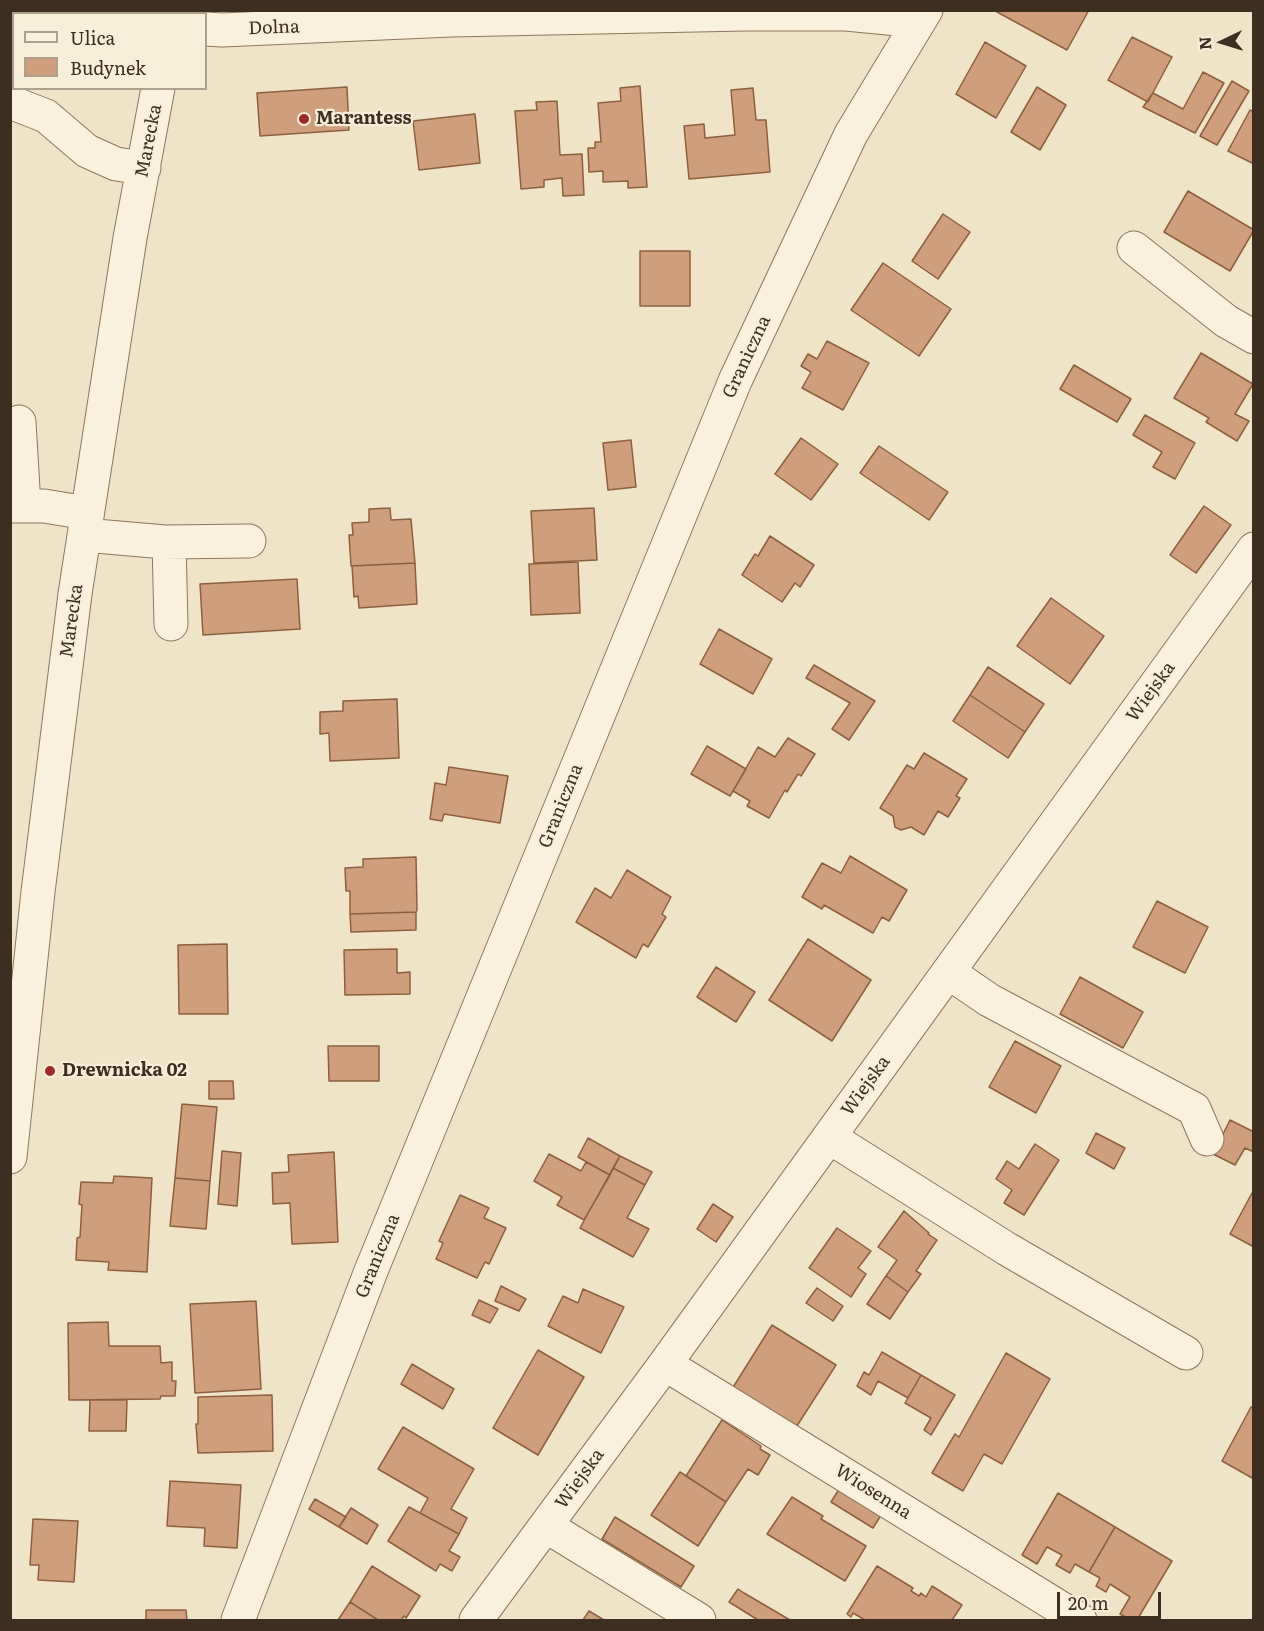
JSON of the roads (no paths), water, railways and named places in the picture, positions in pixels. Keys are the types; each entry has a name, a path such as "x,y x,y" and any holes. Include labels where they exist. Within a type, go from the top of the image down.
{"street":[{"name":"Dolna","path":"207,29 451,20 746,14 923,16"},
{"name":"Graniczna","path":"238,1620 371,1271 735,381 852,134 923,16"},
{"name":"Marecka","path":"10,1157 38,892 86,524 130,238 158,90"},
{"path":"10,102 45,116 87,151 116,164 144,168"},
{"path":"1134,248 1226,321 1254,337"},
{"path":"19,422 17,506 44,506 86,524 169,543 249,541"},
{"path":"169,543 171,624"},
{"name":"Wiejska","path":"476,1620 665,1364 1254,549"},
{"path":"948,972 988,1000 1194,1109 1207,1139"},
{"path":"829,1137 1007,1249 1186,1353"},
{"name":"Wiosenna","path":"665,1364 1080,1620"},
{"path":"546,1526 699,1620"}],"place":[{"name":"Marantess","path":"304,119"},
{"name":"Drewnicka 02","path":"50,1071"}]}
